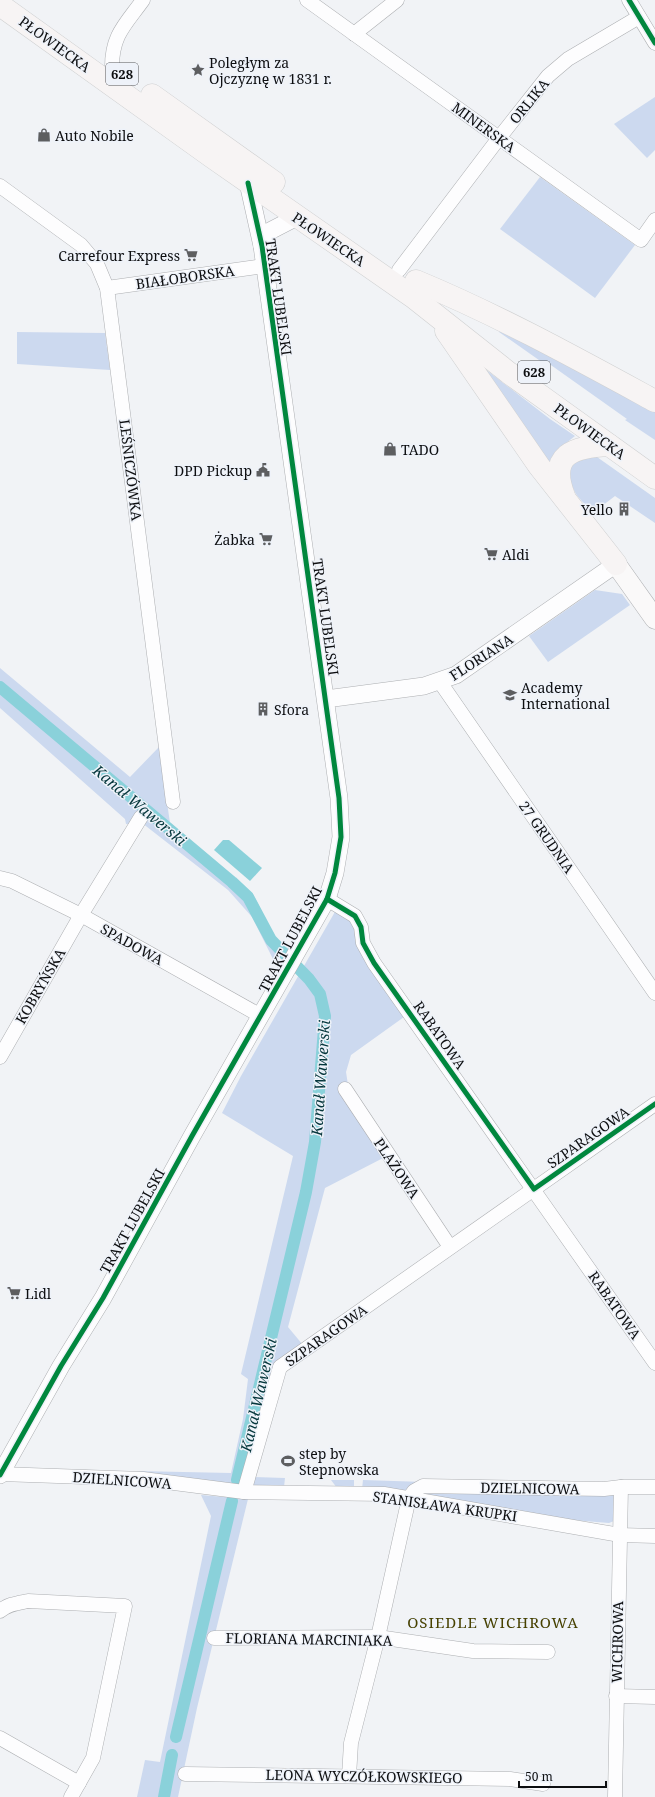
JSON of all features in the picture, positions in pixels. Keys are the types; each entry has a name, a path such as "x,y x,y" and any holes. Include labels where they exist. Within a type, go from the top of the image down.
{"main road":[{"name":"PŁOWIECKA","path":"19,0 408,275 552,387 655,459"},
{"name":"PŁOWIECKA","path":"0,5 248,183 436,314 509,373 655,478"},
{"path":"408,275 462,300 577,358 655,400"},
{"path":"436,314 454,344 518,437 616,564 655,619"},
{"path":"566,501 562,490 559,473 563,459 568,454 583,447 609,445"}],"street":[{"path":"112,67 112,54 116,37 143,0"},
{"name":"MINERSKA","path":"307,0 641,240 655,220"},
{"path":"354,34 397,0"},
{"path":"629,0 655,43"},
{"name":"ORLIKA","path":"408,275 499,138 548,76 568,59 639,17"},
{"name":"TRAKT LUBELSKI","path":"0,1474 61,1366 103,1298 192,1136 292,962 327,899 336,873 340,837 339,798 262,246 248,183"},
{"name":"LEŚNICZÓWKA","path":"0,186 81,245 96,264 107,288 173,802"},
{"name":"TRAKT LUBELSKI","path":"262,246 268,232 297,217"},
{"name":"BIAŁOBORSKA","path":"107,288 264,266"},
{"name":"FLORIANA","path":"326,700 424,686 440,682 456,675 616,564"},
{"name":"27 GRUDNIA","path":"440,682 655,993"},
{"path":"81,915 141,817"},
{"name":"SPADOWA","path":"0,878 12,881 81,915 261,1016"},
{"name":"RABATOWA","path":"327,899 354,916 361,927 363,943 374,963 655,1363"},
{"name":"KOBRYŃSKA","path":"0,1058 81,915"},
{"name":"PLAŻOWA","path":"345,1089 450,1247"},
{"name":"SZPARAGOWA","path":"244,1492 280,1367 655,1104"},
{"name":"DZIELNICOWA","path":"0,1474 143,1479 244,1492"},
{"name":"DZIELNICOWA","path":"409,1498 414,1491 423,1486 604,1489 621,1487 655,1487"},
{"name":"WICHROWA","path":"615,1797 621,1487"},
{"name":"STANISŁAWA KRUPKI","path":"244,1492 384,1494 620,1535 655,1536"},
{"path":"349,1776 351,1743 378,1637 409,1498"},
{"path":"0,1611 15,1603 28,1602 125,1606 93,1758 71,1797"},
{"name":"FLORIANA MARCINIAKA","path":"214,1638 378,1637 474,1651 548,1652"},
{"path":"616,1696 655,1697"},
{"path":"0,1738 79,1783"},
{"name":"LEONA WYCZÓŁKOWSKIEGO","path":"185,1774 510,1779 543,1784"}],"shaded area":[{"path":"655,97 655,150 647,158 614,124"},
{"path":"540,177 635,245 595,298 500,229"},
{"path":"500,331 655,409 655,440 625,420 627,419 548,363 546,365 499,332"},
{"path":"17,332 105,333 110,370 17,364"},
{"path":"480,365 550,419 575,436 556,451 548,467"},
{"path":"589,456 597,457 655,498 655,523 615,496 594,512 583,502 572,487 568,473 576,462"},
{"path":"595,590 622,594 630,605 548,662 529,636"},
{"path":"0,668 130,777 159,747 170,823 253,894 280,948 274,961 252,917 228,890 142,823 126,824 125,819 0,708"},
{"path":"336,910 350,918 360,944 404,1017 351,1055 346,1072 348,1085 385,1157 325,1188 288,1327 303,1345 285,1357 244,1478 238,1485 136,1471 231,1473 243,1419 248,1379 241,1374 293,1156 222,1113 241,1076"},
{"path":"252,1477 285,1478 284,1487 255,1487 252,1482"},
{"path":"331,1480 354,1480 354,1489 337,1488"},
{"path":"363,1480 425,1482 405,1492 362,1489"},
{"path":"423,1492 559,1492 613,1495 616,1497 614,1521 609,1523 572,1520 422,1495"},
{"path":"201,1495 248,1499 197,1708 178,1797 137,1797 145,1760 160,1762 211,1516"}],"water":[{"path":"223,840 229,840 262,868 250,881 214,850"}],"waterway":[{"name":"Kanał Wawerski","path":"0,687 248,897 271,940 309,979 320,994 325,1016 315,1142 306,1192 237,1480"},
{"name":"Kanał Wawerski","path":"176,1737 232,1501"},
{"name":"Kanał Wawerski","path":"164,1797 172,1755"}],"cycle path":[{"path":"629,0 655,43"},
{"path":"0,1475 61,1366 103,1298 192,1136 327,899 335,873 341,837 339,798 262,246 248,183"},
{"path":"327,899 355,916 361,927 363,943 374,963 534,1189 655,1104"}],"place":[{"name":"Poległym za Ojczyznę w 1831 r.","path":"198,70"},
{"name":"Auto Nobile","path":"44,135"},
{"name":"Carrefour Express","path":"191,255"},
{"name":"TADO","path":"390,449"},
{"name":"DPD Pickup","path":"263,470"},
{"name":"Yello","path":"624,509"},
{"name":"Żabka","path":"266,539"},
{"name":"Aldi","path":"491,554"},
{"name":"Academy International","path":"510,695"},
{"name":"Sfora","path":"263,709"},
{"name":"Lidl","path":"14,1293"},
{"name":"step by Stepnowska","path":"288,1461"}],"district":[{"name":"OSIEDLE WICHROWA","path":"493,1622"}]}
